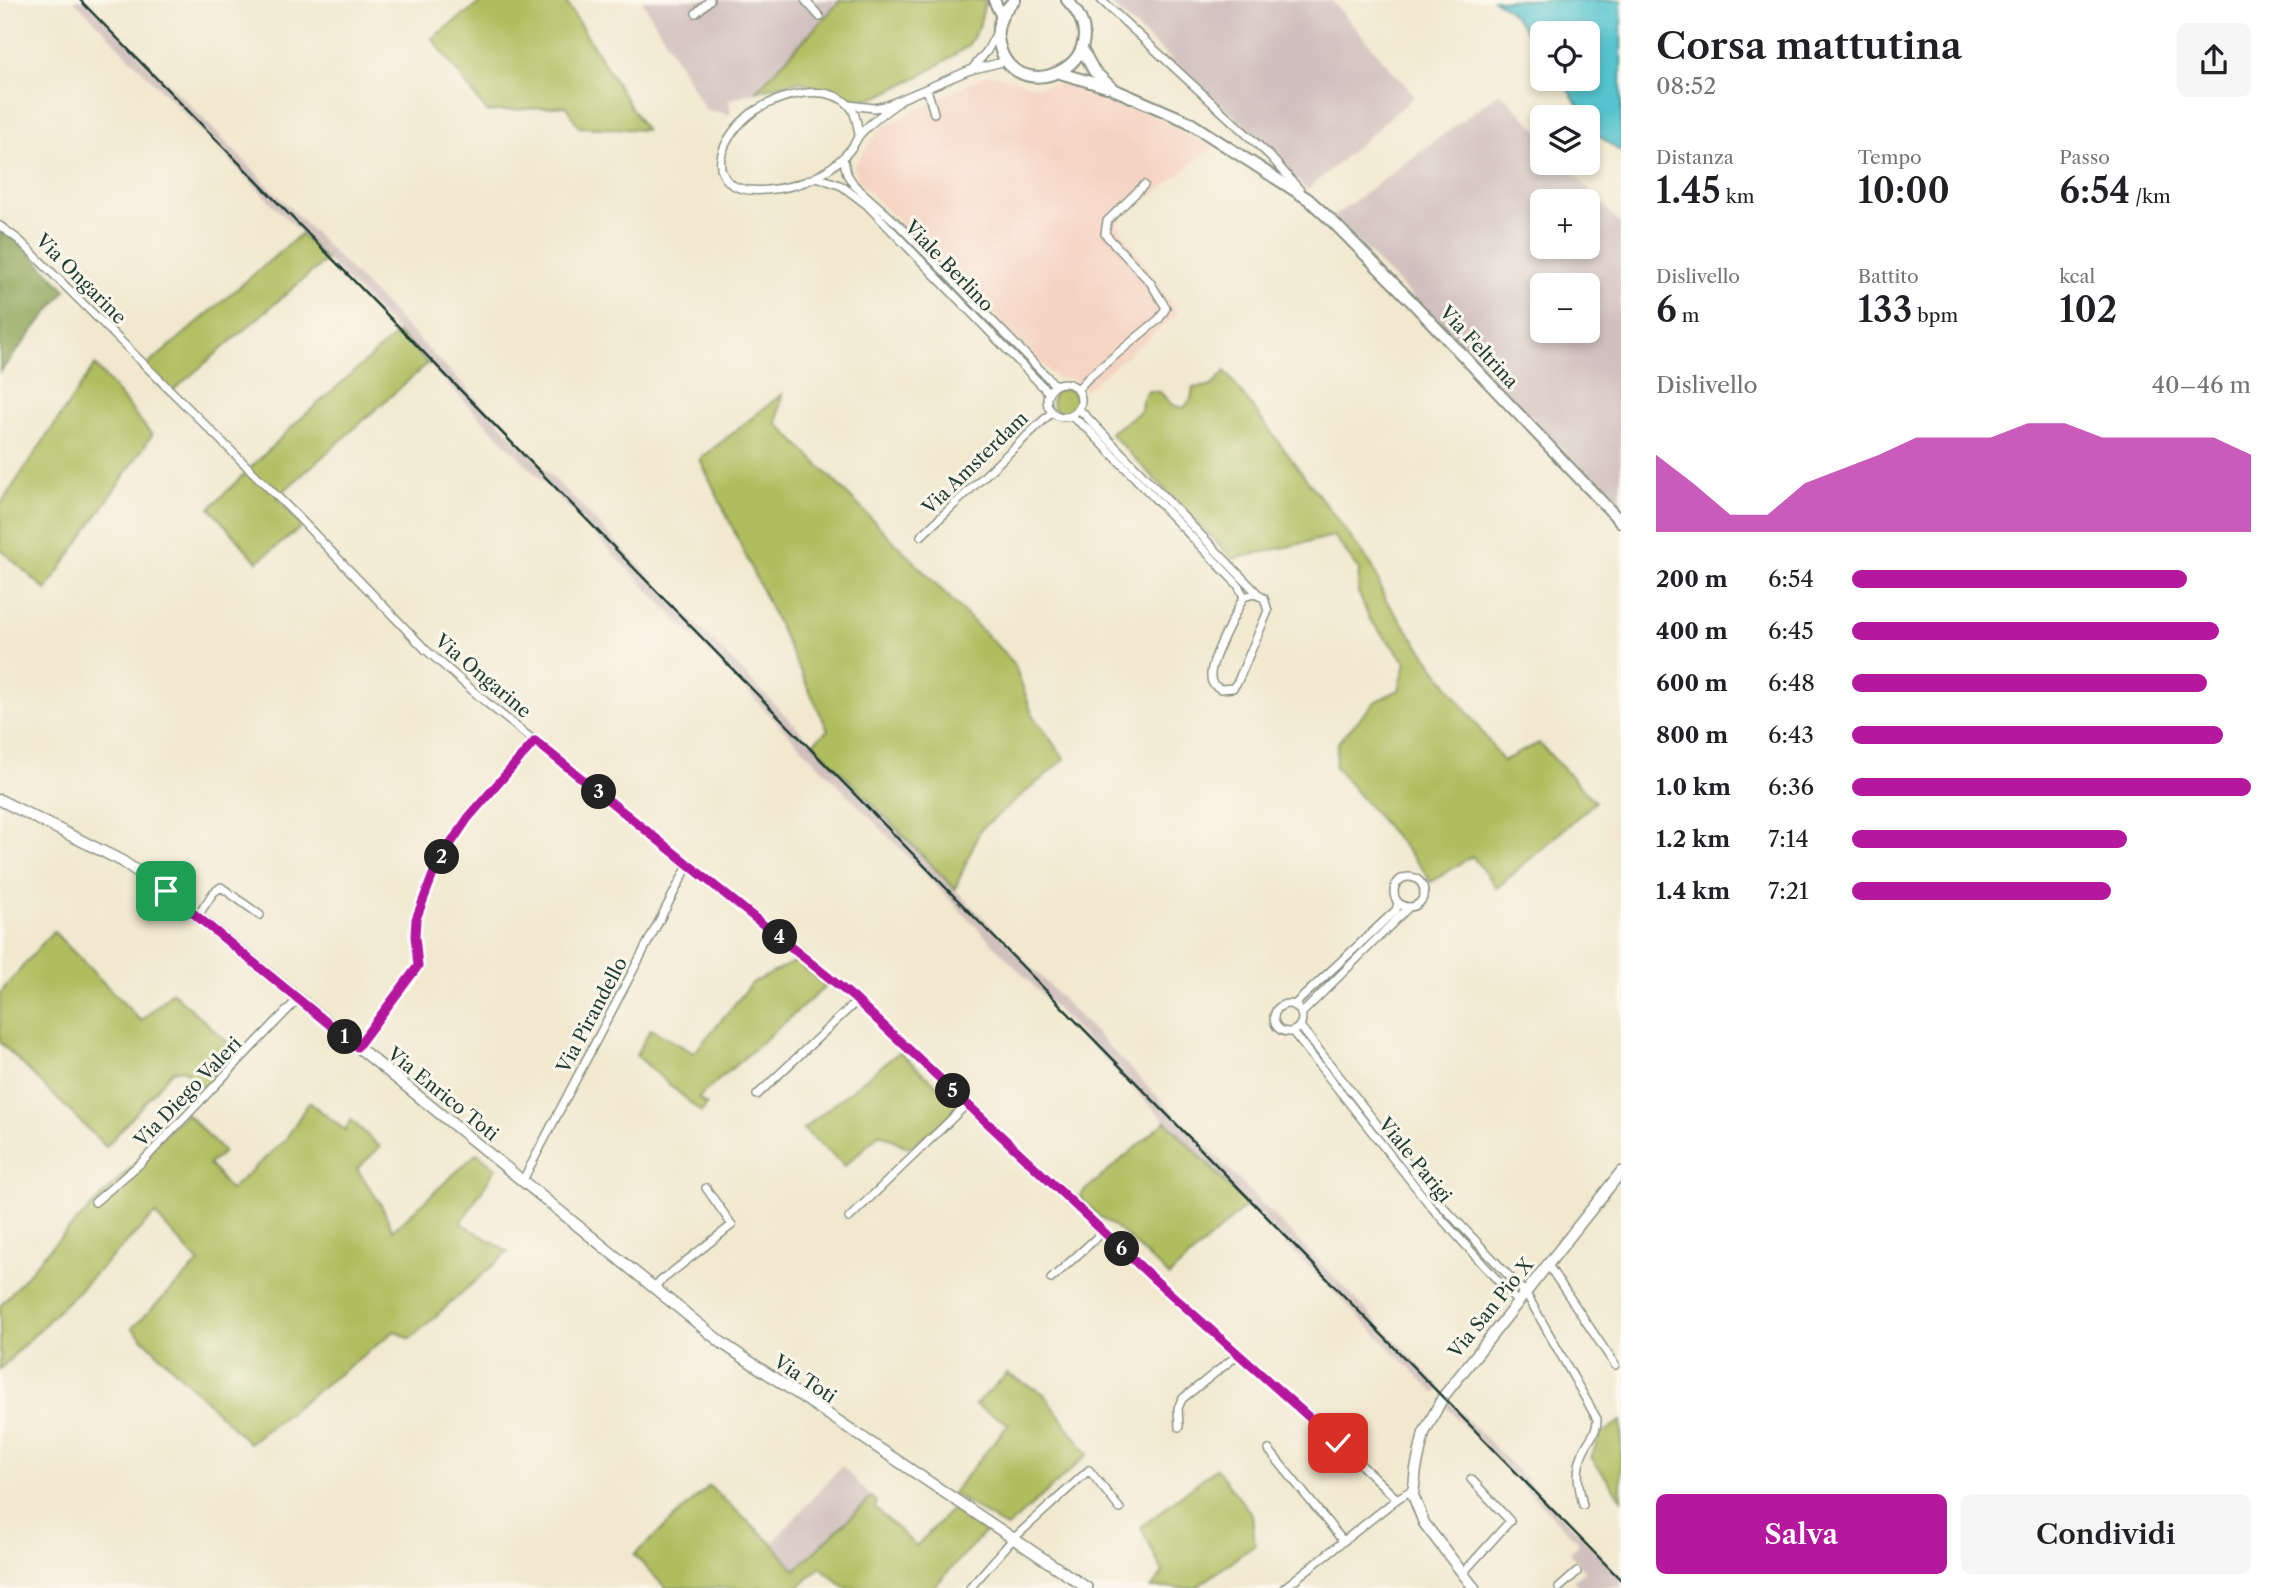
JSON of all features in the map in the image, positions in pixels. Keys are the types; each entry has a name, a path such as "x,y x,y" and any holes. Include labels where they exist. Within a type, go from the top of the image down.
{"main road":[{"path":"994,0 1002,15"},
{"path":"1007,61 999,48 997,33 1002,15 1015,0"},
{"name":"Via Feltrina","path":"1068,0 1077,10 1082,22 1082,49 1094,71 1113,89"},
{"path":"1060,73 1069,67 1082,49"},
{"name":"Via Feltrina","path":"1007,61 1018,71 1031,76 1046,77 1060,73 1113,89 1187,121 1308,200 1411,301 1621,522"},
{"name":"Via Enrico Toti","path":"0,800 122,862 166,891 521,1180"},
{"name":"Via San Pio X","path":"1414,1484 1424,1433 1436,1406 1621,1172"},
{"name":"Via Toti","path":"521,1180 745,1359 1087,1588"},
{"path":"1414,1484 1415,1504 1424,1523 1475,1588"}],"street":[{"path":"696,13 710,0"},
{"path":"805,0 820,17"},
{"name":"Via Feltrina","path":"1101,0 1264,151 1308,200"},
{"path":"970,70 987,51 997,33"},
{"path":"899,102 859,134 843,157 817,177 785,188 766,190 742,188 729,183 723,172 725,144 735,128 751,113 769,103 788,96 815,93 835,96 849,105 874,108 899,102 970,70 1007,61"},
{"path":"927,89 934,113"},
{"path":"849,105 859,134"},
{"name":"Viale Berlino","path":"843,157 854,185 900,226 1055,385"},
{"name":"Viale Berlino","path":"817,177 842,186 867,205 1048,392"},
{"path":"1078,390 1088,378 1163,315 1166,308 1150,282 1105,234 1107,221 1144,185"},
{"name":"Via Ongarine","path":"0,226 19,240 282,500 426,650 487,703 857,1001 1397,1499"},
{"path":"1069,383 1078,390 1081,399 1079,409 1071,416 1061,417 1052,412 1047,403 1048,392 1055,385 1069,383"},
{"path":"1079,409 1260,596 1267,604 1266,617 1238,681 1233,688 1221,690 1212,684 1210,679 1212,666 1244,597 1254,594 1260,596"},
{"name":"Via Amsterdam","path":"921,536 1052,412"},
{"path":"1071,416 1088,429 1238,585 1244,597"},
{"path":"357,1047 418,966 416,919 437,864 468,818 535,741"},
{"name":"Via Pirandello","path":"521,1180 689,864"},
{"path":"1292,1031 1300,1026 1301,1014 1409,907 1420,901 1424,892 1421,882 1412,877 1403,877 1394,886 1393,894 1398,902 1409,907"},
{"path":"197,917 213,893 221,887 260,915"},
{"path":"1301,1014 1294,1006 1396,910 1398,902"},
{"name":"Via Diego Valeri","path":"95,1202 142,1162 298,999"},
{"path":"757,1095 857,1001"},
{"name":"Viale Parigi","path":"1294,1006 1287,1004 1279,1007 1274,1020 1281,1030 1292,1031 1433,1209 1518,1303"},
{"name":"Viale Parigi","path":"1300,1026 1434,1197 1526,1294 1597,1419 1598,1428 1582,1454 1579,1466 1577,1479 1583,1505"},
{"path":"849,1217 967,1104"},
{"path":"653,1287 732,1225 706,1188"},
{"path":"1051,1279 1104,1231"},
{"path":"1548,1265 1615,1365"},
{"path":"1179,1427 1178,1408 1182,1399 1239,1354"},
{"path":"1269,1450 1343,1541"},
{"path":"970,1588 1013,1539 1089,1469 1120,1509"},
{"path":"1463,1573 1510,1521 1471,1479"},
{"path":"1284,1588 1414,1484"},
{"path":"1559,1588 1577,1572"}],"shaded area":[{"path":"74,0 87,0 1401,1346 1440,1388 1436,1394 1247,1205"},
{"path":"642,0 841,0 756,91 729,100 731,115 705,109"},
{"path":"1106,0 1331,0 1415,96 1307,190 1247,128"},
{"path":"989,74 1036,87 1062,83 1083,87 1151,114 1214,147 1117,223 1178,314 1085,390 1073,379 1056,378 857,180 854,165 882,127"},
{"path":"1500,92 1530,122 1530,175 1576,175 1588,189 1530,189 1530,259 1600,259 1600,202 1621,225 1621,508 1333,217"},
{"path":"1447,1399 1621,1576 1621,1587 1581,1588 1573,1580 1585,1570 1569,1553 1579,1543 1444,1404"},
{"path":"841,1466 872,1497 795,1570 772,1544"}],"green space":[{"path":"484,0 565,0 645,130 579,127 566,106 487,112 432,38"},
{"path":"841,0 985,2 979,27 968,46 929,71 880,96 856,101 799,81 756,91"},
{"path":"0,223 66,290 0,372"},
{"path":"301,234 326,260 169,394 143,369"},
{"path":"398,333 428,363 277,497 303,526 257,562 210,508 298,421"},
{"path":"95,365 152,435 46,590 0,549 0,505"},
{"path":"1225,371 1373,567 1385,599 1503,761 1539,743 1595,802 1497,888 1472,856 1431,882 1335,767 1338,742 1376,701 1399,690 1406,662 1370,620 1358,592 1359,570 1334,536 1233,559 1110,433 1141,411 1142,400 1148,391 1160,392 1172,405 1184,408 1191,399 1193,388 1212,386"},
{"path":"1064,389 1072,393 1076,401 1072,409 1064,413 1056,409 1052,401 1056,393"},
{"path":"782,394 777,423 1014,663 1033,716 1065,759 980,830 955,889 813,743 828,730 700,459"},
{"path":"53,931 141,1021 172,992 242,1055 208,1091 183,1069 172,1071 106,1147 0,1042 0,993"},
{"path":"796,961 825,987 698,1098 707,1105 701,1112 636,1055 651,1029 694,1053 752,983"},
{"path":"899,1052 962,1107 909,1148 880,1133 845,1166 803,1129"},
{"path":"309,1102 345,1130 351,1120 380,1147 357,1169 380,1203 393,1230 477,1153 496,1168 461,1223 508,1252 410,1339 395,1331 249,1443 132,1328 199,1263 155,1214 0,1369 0,1306 51,1247 186,1113 224,1152 209,1164 230,1190 285,1140"},
{"path":"1166,1121 1247,1205 1169,1276 1079,1196"},
{"path":"1007,1374 1043,1393 1088,1454 1007,1528 952,1493 1009,1424 975,1405"},
{"path":"1621,1421 1621,1499 1591,1457 1600,1435"},
{"path":"1216,1468 1252,1515 1255,1544 1196,1588 1151,1588 1163,1573 1141,1527"},
{"path":"709,1486 772,1543 795,1570 872,1497 877,1502 875,1508 916,1546 952,1509 986,1531 933,1588 845,1588 820,1567 798,1588 666,1588 634,1555"}],"water":[{"path":"1494,0 1621,0 1621,152 1600,136 1600,105 1578,105 1569,91 1600,91 1600,21 1530,21 1530,35 1507,8"}],"railway":[{"path":"80,0 1621,1580"}],"route":[{"path":"166,891 357,1047 418,966 416,919 437,864 468,818 535,741 853,997 1155,1280 1338,1443"}]}
